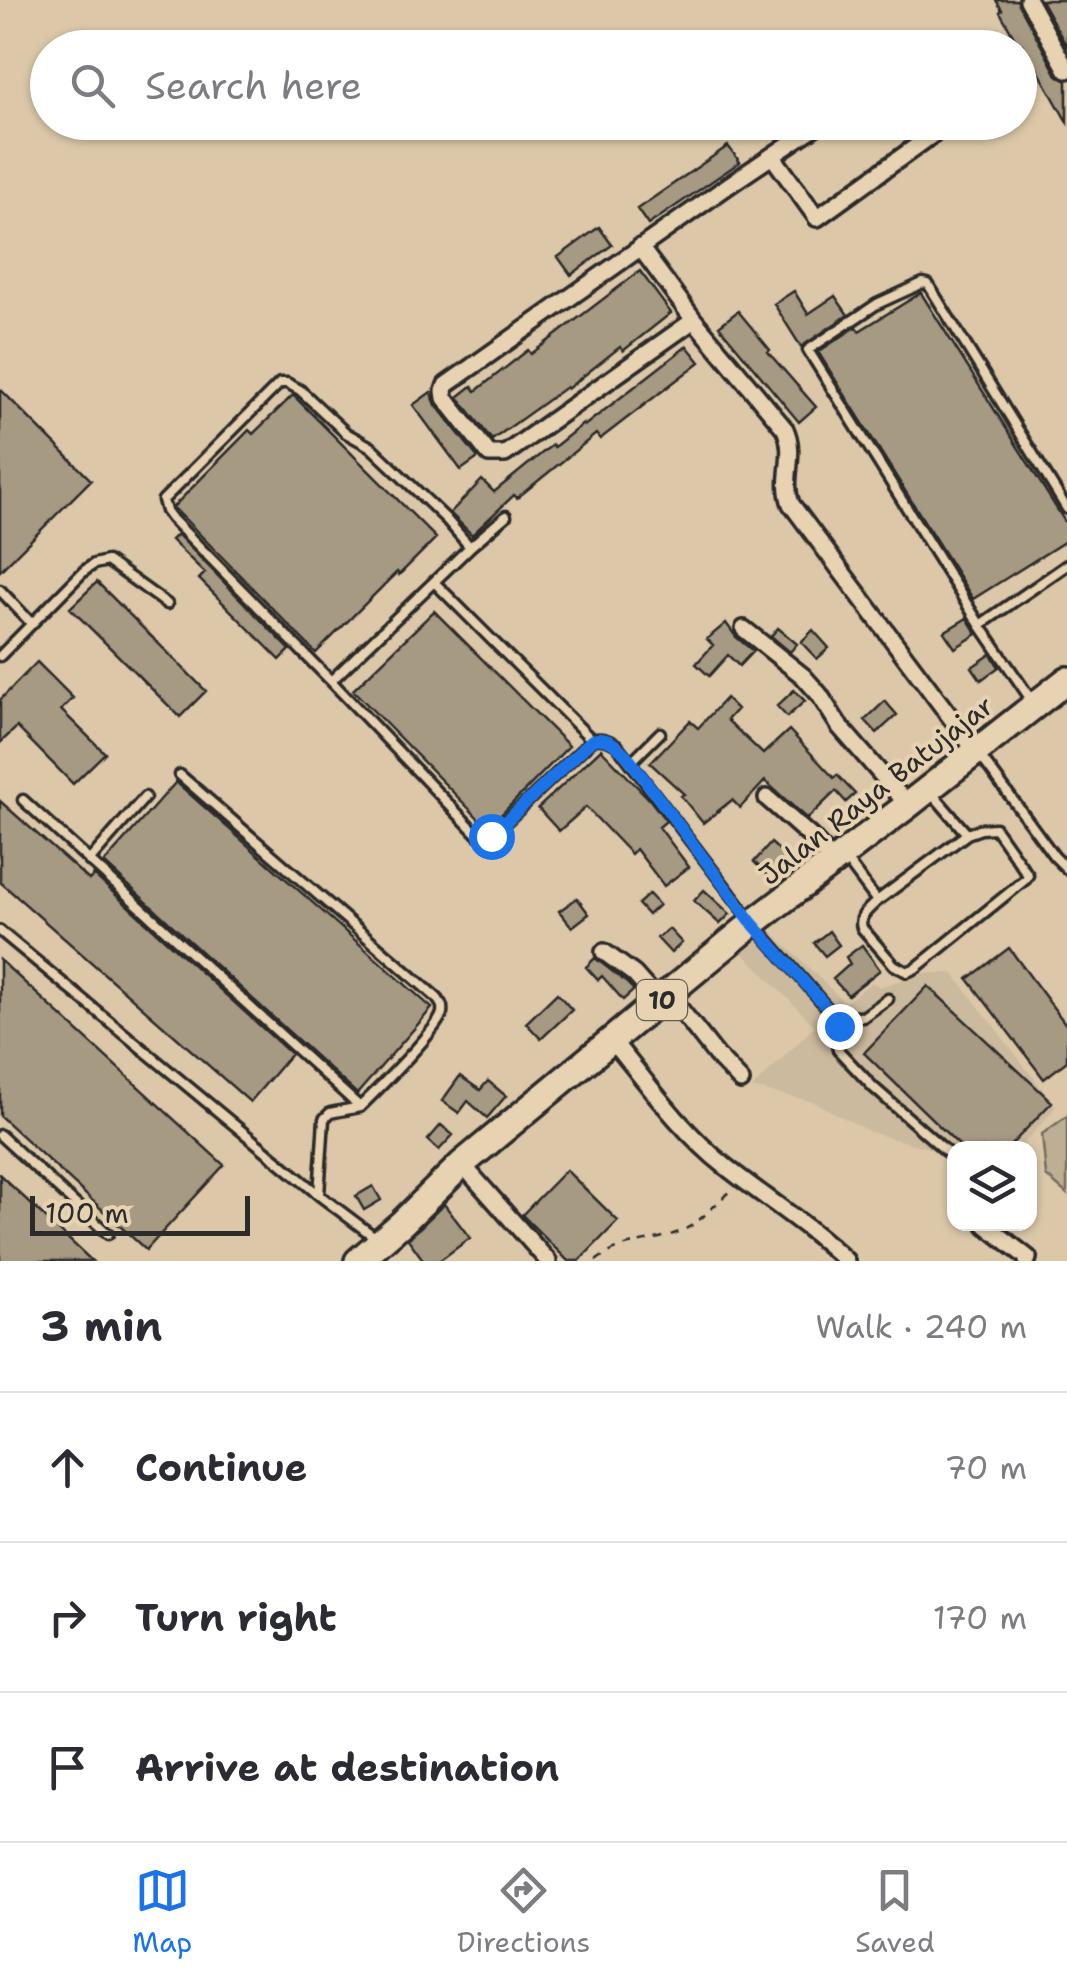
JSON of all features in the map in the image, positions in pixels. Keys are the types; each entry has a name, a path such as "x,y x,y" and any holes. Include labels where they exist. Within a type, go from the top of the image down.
{"highway":[{"name":"Jalan Raya Batujajar","path":"360,1260 462,1164 752,923 975,750 1065,687"}],"street":[{"path":"1028,0 1067,70"},
{"path":"694,320 505,454 489,454 445,398 446,386 797,140"},
{"path":"773,157 817,218 925,140"},
{"path":"640,247 694,320 785,428 792,449 787,487 790,504 975,750"},
{"path":"744,629 802,676 820,694 840,728 918,797"},
{"path":"767,798 838,858"},
{"path":"604,952 664,998 741,1080"},
{"path":"612,1040 685,1129 725,1166 817,1233 846,1261"},
{"path":"462,1164 548,1261"},
{"path":"994,1231 1028,1258 1026,1261"}],"lane":[{"path":"1035,705 980,625 808,350 877,304 928,284 1067,509"},
{"path":"470,547 371,447 346,433 300,390 287,383 280,383 164,497 163,504 172,519 474,833 491,836 592,740 600,738 617,745 752,923 833,1016 839,1026 838,1050 873,1087 947,1152"},
{"path":"330,681 506,516"},
{"path":"0,656 84,571 102,561 167,604"},
{"path":"980,625 1067,566"},
{"path":"434,582 592,740"},
{"path":"0,590 32,624"},
{"path":"631,762 660,733"},
{"path":"975,750 1067,869"},
{"path":"180,776 442,1004 437,1023 360,1107 330,1113 324,1119 319,1195"},
{"path":"918,797 967,834"},
{"path":"90,861 145,798"},
{"path":"22,800 360,1107"},
{"path":"990,827 1028,875 987,912 907,972 894,965 862,928 860,920 877,901 967,834 990,827"},
{"path":"838,858 877,901"},
{"path":"0,932 380,1241"},
{"path":"833,1016 863,1017 888,998"},
{"path":"0,1135 108,1234"}],"path":[{"path":"596,1261 623,1246 679,1232 701,1219 744,1179"}],"shaded area":[{"path":"764,924 845,1003 872,982 879,987 925,973 953,973 1056,1107 1026,1141 947,1141 947,1163 938,1151 870,1132 814,1102 752,1088 815,1026 739,949"},
{"path":"1067,1116 1067,1194 1046,1176 1042,1134"}],"building":[{"path":"996,0 1017,0 1033,30 1010,30"},
{"path":"1041,0 1067,0 1067,47"},
{"path":"1037,38 1057,75 1067,81 1067,122 1037,69"},
{"path":"728,146 740,162 648,225 637,209"},
{"path":"599,227 612,245 571,275 558,257"},
{"path":"640,271 671,313 623,351 620,347 492,440 458,397 472,386 476,391 528,350 531,354"},
{"path":"794,291 808,314 835,296 848,315 801,347 774,304"},
{"path":"921,293 1067,525 1067,540 973,599 818,352"},
{"path":"738,311 816,407 799,422 719,326"},
{"path":"687,346 700,362 600,439 596,434 517,498 514,495 472,535 450,513 482,480 494,492"},
{"path":"0,389 91,480 0,571"},
{"path":"431,392 436,405 478,458 461,470 413,405"},
{"path":"293,395 436,538 316,653 173,507 249,430 253,434"},
{"path":"177,534 290,650 280,660 199,579 205,573 171,540"},
{"path":"97,582 206,691 180,717 70,608"},
{"path":"434,611 569,746 488,828 353,690"},
{"path":"967,618 977,634 955,648 944,632"},
{"path":"726,623 753,651 739,666 728,655 709,676 696,664 713,645 707,639"},
{"path":"778,628 797,644 790,652 771,636"},
{"path":"813,630 829,648 817,659 801,642"},
{"path":"991,654 999,667 981,680 972,667"},
{"path":"37,662 73,698 61,710 105,753 73,784 17,727 0,743 0,700"},
{"path":"794,690 805,701 787,717 777,706"},
{"path":"726,698 737,709 727,720 763,754 789,730 834,778 837,775 855,794 846,802 836,791 807,819 765,781 740,808 732,800 703,823 681,796 684,794 650,763 690,721 698,728"},
{"path":"885,701 897,715 877,733 865,720"},
{"path":"601,749 666,821 659,827 689,867 664,886 636,849 631,854 586,807 559,831 538,808"},
{"path":"176,782 432,1008 357,1094 104,863"},
{"path":"0,801 89,880 94,875 291,1054 250,1102 0,882"},
{"path":"771,843 789,859 771,878 754,862"},
{"path":"704,890 730,914 720,924 694,901"},
{"path":"649,894 659,905 648,915 638,904"},
{"path":"577,898 589,914 572,927 559,911"},
{"path":"669,929 682,943 671,953 657,938"},
{"path":"829,931 839,945 825,956 814,943"},
{"path":"862,945 880,970 848,995 833,979 850,964 846,957"},
{"path":"1009,948 1067,1026 1067,1061 1044,1079 968,979"},
{"path":"595,958 634,990 623,1000 602,976 598,980 586,967"},
{"path":"0,960 224,1165 146,1250 0,1116"},
{"path":"928,986 1052,1102 1015,1141 955,1141 864,1053"},
{"path":"557,993 572,1010 541,1039 526,1023"},
{"path":"460,1076 480,1090 488,1081 506,1096 487,1118 468,1101 459,1113 442,1101"},
{"path":"441,1125 453,1135 439,1150 428,1140"},
{"path":"566,1170 618,1221 579,1261 568,1261 522,1215"},
{"path":"0,1175 92,1261 0,1261"},
{"path":"373,1186 381,1200 364,1210 356,1196"},
{"path":"444,1204 470,1238 439,1261 424,1261 408,1239"}],"route":[{"path":"491,836 592,740 608,740 627,756 752,923 839,1026"}]}
